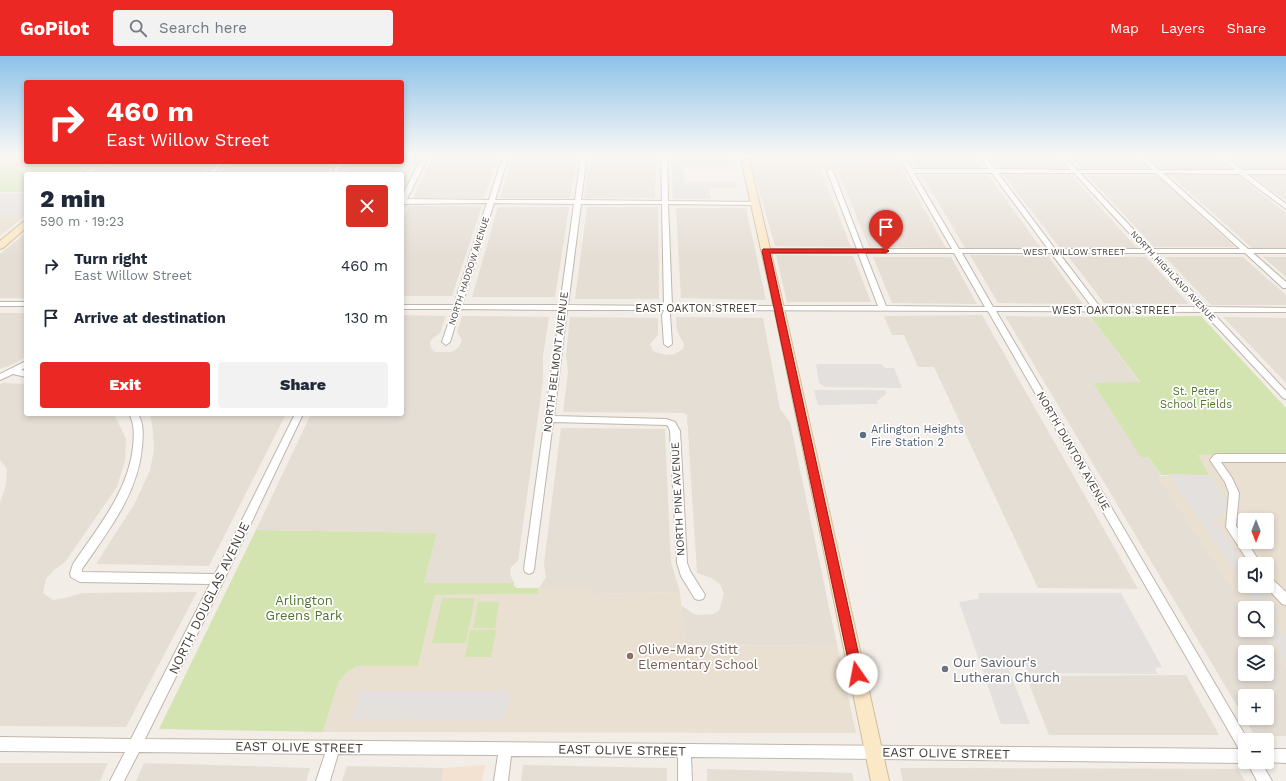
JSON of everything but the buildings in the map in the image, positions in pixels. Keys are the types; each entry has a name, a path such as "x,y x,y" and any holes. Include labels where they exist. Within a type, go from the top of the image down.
{"main road":[{"path":"752,189 779,308 880,781"},
{"path":"0,246 24,226"}],"street":[{"name":"NORTH HADDOW AVENUE","path":"446,342 495,189"},
{"name":"NORTH BELMONT AVENUE","path":"529,569 579,189"},
{"path":"665,189 668,308 666,315 668,344"},
{"path":"837,189 883,308"},
{"name":"NORTH DUNTON AVENUE","path":"920,189 1238,735"},
{"path":"1006,189 1098,310"},
{"name":"NORTH HIGHLAND AVENUE","path":"1092,189 1286,396"},
{"path":"1177,189 1286,286"},
{"path":"1262,189 1286,208"},
{"path":"404,201 755,203"},
{"name":"WEST WILLOW STREET","path":"766,251 1286,251"},
{"path":"0,304 24,304"},
{"name":"EAST OAKTON STREET","path":"404,306 563,308 990,308"},
{"name":"WEST OAKTON STREET","path":"990,308 1098,310 1286,310"},
{"path":"0,376 24,365"},
{"path":"13,371 24,374"},
{"path":"135,416 138,431 138,446 132,478 123,498 77,567 75,574 80,577 219,578"},
{"name":"NORTH DOUGLAS AVENUE","path":"117,781 298,416"},
{"name":"NORTH PINE AVENUE","path":"549,419 666,422 672,424 675,431 682,563 685,573 699,594"},
{"path":"1251,557 1231,527 1234,493 1229,481 1214,460 1217,458 1286,458"},
{"path":"1274,588 1286,600"},
{"name":"EAST OLIVE STREET","path":"0,744 1238,756"},
{"path":"323,781 334,747"},
{"path":"501,781 505,749"},
{"path":"684,751 685,781"},
{"path":"1274,756 1286,756"},
{"path":"1258,769 1265,781"}],"shaded area":[{"path":"417,189 487,189 484,198 413,198"},
{"path":"503,189 571,189 570,198 500,198"},
{"path":"585,189 655,189 655,198 584,198"},
{"path":"673,189 709,189 711,199 673,199"},
{"path":"758,189 828,189 851,247 775,246"},
{"path":"845,189 913,189 946,248 869,247"},
{"path":"930,189 998,189 1041,248 965,248"},
{"path":"1014,189 1083,189 1137,248 1060,248"},
{"path":"1100,189 1172,189 1235,247 1154,247"},
{"path":"1186,189 1255,189 1286,213 1286,248 1252,248"},
{"path":"1270,189 1286,189 1286,201"},
{"path":"0,193 24,193 24,217 0,236"},
{"path":"0,194 24,194 24,214 0,215"},
{"path":"409,206 482,206 452,296 404,296 404,217"},
{"path":"498,207 569,207 555,297 472,297"},
{"path":"587,207 658,207 659,299 575,299"},
{"path":"676,208 746,208 766,300 681,298"},
{"path":"24,235 24,298 0,298 0,254"},
{"path":"776,255 853,256 871,302 787,302"},
{"path":"970,255 1048,256 1083,304 998,303"},
{"path":"1068,256 1146,257 1189,304 1104,303"},
{"path":"873,257 951,257 977,304 892,303"},
{"path":"1165,257 1243,257 1286,295 1286,305 1211,305"},
{"path":"1263,257 1286,257 1286,277"},
{"path":"0,313 24,313 24,357 16,363 0,369"},
{"path":"404,315 446,316 440,333 430,342 431,348 435,352 451,352 458,348 462,340 457,332 462,316 549,317 543,356 543,380 518,561 511,567 510,574 514,583 424,583 437,533 256,530 310,416 404,416"},
{"path":"982,315 1138,589 1038,588 934,367 918,367 904,335 892,335 884,316"},
{"path":"1005,316 1091,317 1140,383 1093,383 1113,414 1162,475 1158,476 1241,601 1238,601 1238,637 1266,637 1271,645 1238,645 1238,681 1274,681 1274,650 1286,668 1286,736 1274,736 1274,733 1253,733 1248,725 1274,725 1274,689 1238,689 1238,707"},
{"path":"570,317 658,318 658,335 650,344 653,351 665,355 675,354 683,349 684,344 677,331 676,317 763,318 780,409 790,422 837,645 685,646 681,605 692,613 698,615 713,614 719,611 724,594 720,584 711,578 697,573 687,415 684,413 563,412 568,373 566,355"},
{"path":"1223,317 1286,318 1286,383"},
{"path":"816,364 881,364 885,368 894,368 902,388 825,387 819,383"},
{"path":"0,384 24,384 24,416 115,416 126,439 125,460 117,487 65,562 54,570 46,579 43,593 53,600 82,593 197,592 126,727 0,726 0,503 6,485 7,469 0,460"},
{"path":"814,390 885,390 886,394 877,401 878,404 818,405"},
{"path":"150,416 285,416 209,566 96,564 135,503 150,470 154,450"},
{"path":"561,428 665,429 671,562 680,592 591,594 591,588 539,588 546,577 544,563"},
{"path":"1286,454 1286,668 1274,650 1274,645 1271,645 1266,637 1274,637 1274,601 1241,601 1158,476 1208,475 1197,455"},
{"path":"1168,474 1209,475 1232,507 1211,522 1219,526 1240,557 1238,557 1238,576"},
{"name":"Olive-Mary Stitt Elementary School","path":"539,588 591,588 591,594 680,592 685,646 837,645 856,733 323,732 338,683 347,672 357,666 418,666 435,595 538,594"},
{"path":"978,593 1121,593 1162,667 1155,668 1158,674 1029,673 1026,665 1007,665 1030,724 1001,724 959,602 977,599 979,598"},
{"path":"1249,593 1264,593 1270,601 1253,601"},
{"path":"1274,606 1281,615 1274,615"},
{"path":"1274,620 1284,634 1286,634 1286,663 1270,637 1274,637"},
{"path":"1186,675 1219,735 1049,735 1026,676"},
{"path":"358,691 508,691 510,701 502,720 349,719 354,713 359,699"},
{"path":"0,763 108,763 100,781 0,781"},
{"path":"144,763 310,768 306,781 136,781"},
{"path":"485,765 482,781 441,781 444,768"},
{"path":"523,765 667,768 667,781 521,781"},
{"path":"347,766 444,768 441,781 342,781"},
{"path":"900,768 1238,769 1245,781 903,781"},
{"path":"707,769 852,773 854,781 707,781"}],"green space":[{"path":"0,189 24,189 24,192 0,192"},
{"name":"St. Peter School Fields","path":"1201,316 1286,408 1286,454 1198,455 1209,475 1162,475 1148,457 1141,457 1093,383 1140,382 1091,317"},
{"name":"Arlington Greens Park","path":"256,530 437,533 424,583 514,583 514,586 517,588 539,588 538,594 435,595 418,666 357,666 347,672 338,683 323,732 159,729"},
{"path":"442,598 475,598 466,643 432,643"},
{"path":"478,602 499,602 495,628 473,628"},
{"path":"470,630 496,630 491,657 465,657"}],"place":[{"name":"Arlington Heights Fire Station 2","path":"863,435"},
{"name":"Olive-Mary Stitt Elementary School","path":"630,656"},
{"name":"Our Saviour's Lutheran Church","path":"945,669"}],"route":[{"path":"857,674 766,251 886,251"}]}
